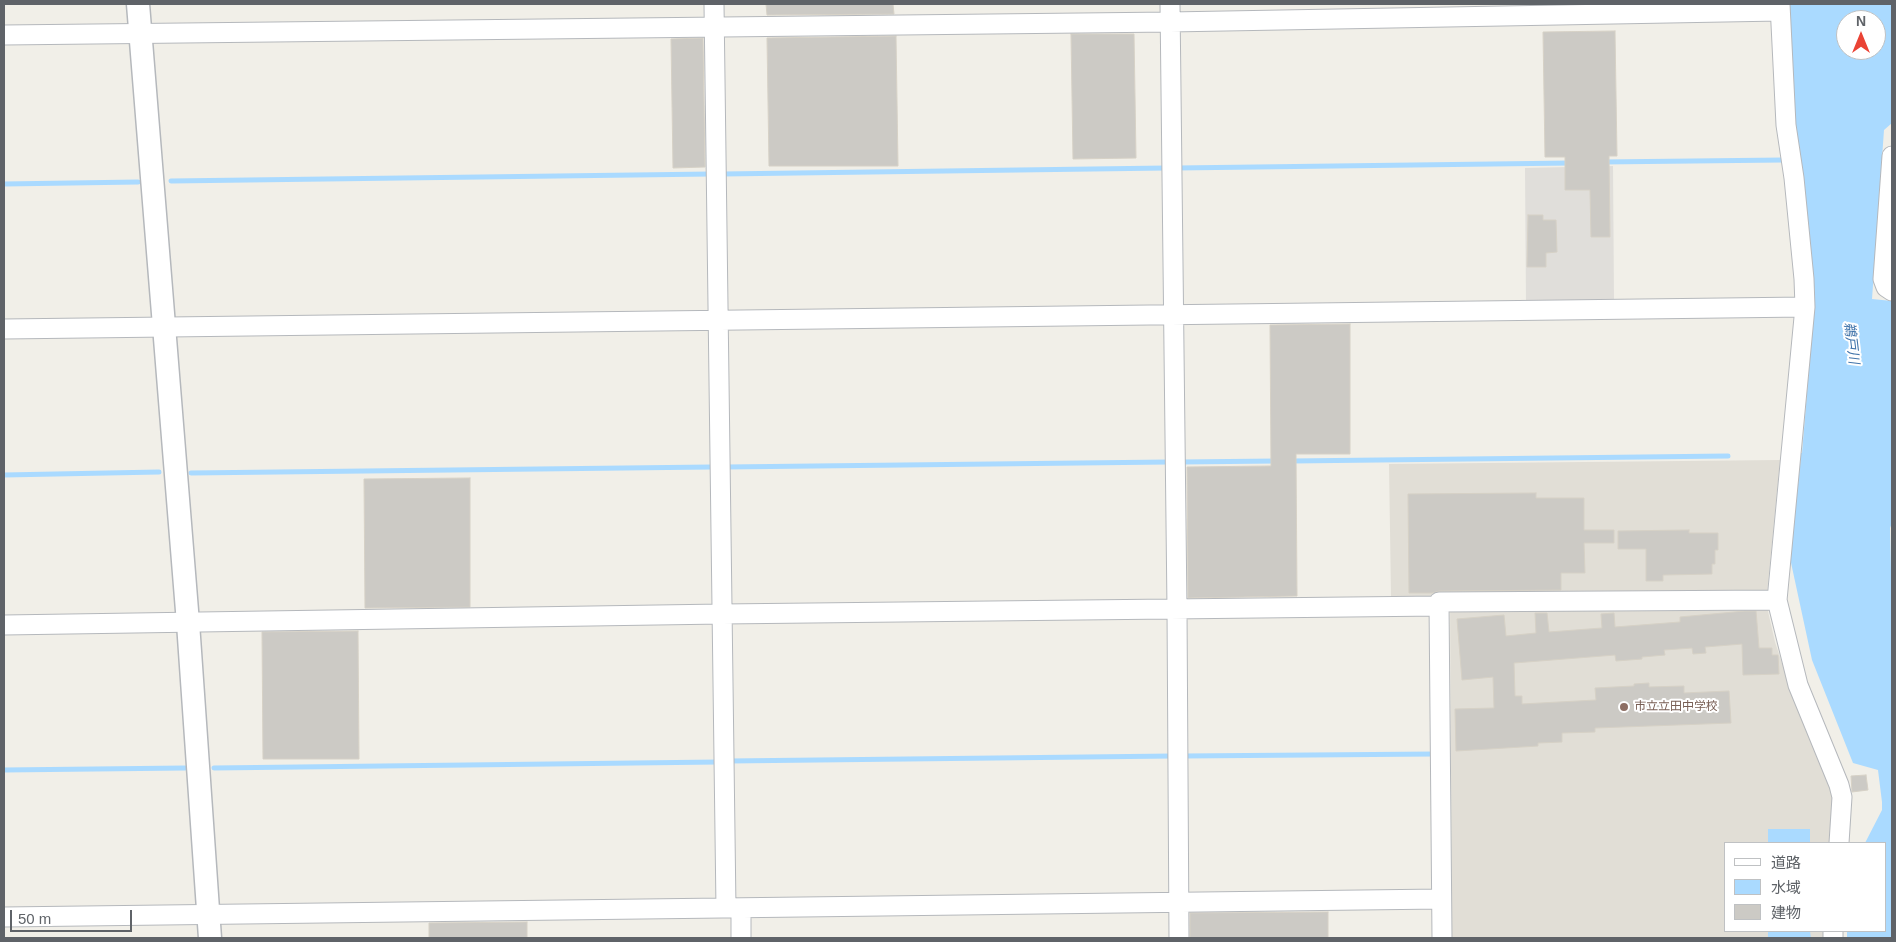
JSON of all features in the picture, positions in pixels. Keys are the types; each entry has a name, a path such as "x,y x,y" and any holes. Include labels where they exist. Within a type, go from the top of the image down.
{"street":[{"path":"138,4 188,623 210,938"},
{"path":"714,4 722,614 733,908 741,938"},
{"path":"4,35 715,27 1170,13 1780,8 1786,125 1795,188 1805,307 1777,600 1798,685 1839,785 1842,797 1839,842"},
{"path":"1170,13 1179,938"},
{"path":"1892,156 1883,279 1886,286 1892,291"},
{"path":"4,329 1805,307"},
{"path":"1442,938 1439,602 1777,600"},
{"path":"4,625 1439,606"},
{"path":"4,917 1441,899"}],"shaded area":[{"path":"1613,166 1614,302 1526,303 1525,168"},
{"name":"市立立田中学校","path":"1780,460 1767,607 1775,642 1788,681 1834,798 1831,842 1724,842 1724,932 1827,932 1827,938 1452,938 1450,597 1391,596 1389,464"}],"water":[{"name":"鵜戸川","path":"1789,4 1892,4 1892,123 1884,130 1872,299 1892,301 1892,523 1890,528 1892,612 1892,938 1847,938 1847,932 1886,932 1886,842 1866,842 1882,810 1878,770 1853,763 1812,660 1790,558 1801,457 1799,457 1799,453 1802,453 1815,296 1802,166 1795,149"},
{"path":"1768,829 1810,829 1810,842 1768,842"},
{"path":"1768,932 1810,932 1811,938 1768,938"}],"building":[{"path":"766,4 893,4 894,14 767,15"},
{"path":"1615,31 1617,156 1609,156 1610,237 1591,237 1590,190 1565,190 1565,157 1545,157 1543,32"},
{"path":"1071,34 1134,34 1136,158 1073,159"},
{"path":"896,36 898,166 769,166 767,38"},
{"path":"703,38 705,167 673,168 671,39"},
{"path":"1528,215 1543,215 1543,220 1556,220 1557,252 1546,253 1546,267 1527,267"},
{"path":"1350,324 1350,454 1296,454 1297,596 1188,598 1187,467 1271,466 1270,325"},
{"path":"470,478 470,607 365,608 364,479"},
{"path":"1536,493 1536,498 1584,498 1584,530 1614,530 1614,543 1584,543 1585,573 1561,573 1561,590 1409,593 1408,494"},
{"path":"1689,530 1689,533 1718,533 1718,550 1715,550 1715,564 1712,564 1712,574 1663,575 1663,581 1646,581 1646,549 1618,549 1618,531"},
{"path":"1756,611 1759,648 1772,648 1772,655 1778,655 1779,674 1743,675 1742,644 1705,647 1706,653 1693,654 1692,648 1664,650 1665,655 1642,657 1642,659 1616,661 1615,655 1514,663 1515,696 1522,696 1522,704 1596,700 1595,688 1634,686 1634,684 1649,683 1649,687 1684,686 1684,693 1729,691 1731,723 1595,728 1595,732 1562,733 1562,742 1538,743 1538,746 1456,751 1455,709 1494,708 1493,677 1462,680 1457,619 1504,615 1506,636 1536,633 1535,613 1547,613 1549,632 1602,628 1601,614 1614,613 1615,627 1680,622 1680,617"},
{"path":"358,631 359,759 263,759 262,632"},
{"path":"1866,775 1868,790 1852,792 1851,776"},
{"path":"1328,912 1328,938 1190,938 1190,913"},
{"path":"527,922 527,938 429,938 429,923"}],"waterway":[{"path":"1602,162 1783,160"},
{"path":"1177,168 1571,163"},
{"path":"723,174 1166,168"},
{"path":"171,181 711,174"},
{"path":"4,184 138,182"},
{"path":"1292,461 1728,456"},
{"path":"1181,462 1276,461"},
{"path":"726,467 1168,462"},
{"path":"191,473 711,467"},
{"path":"4,475 159,472"},
{"path":"1184,756 1435,754"},
{"path":"729,761 1173,756"},
{"path":"214,768 718,762"},
{"path":"4,770 185,768"}],"place":[{"name":"市立立田中学校","path":"1624,707"}]}
